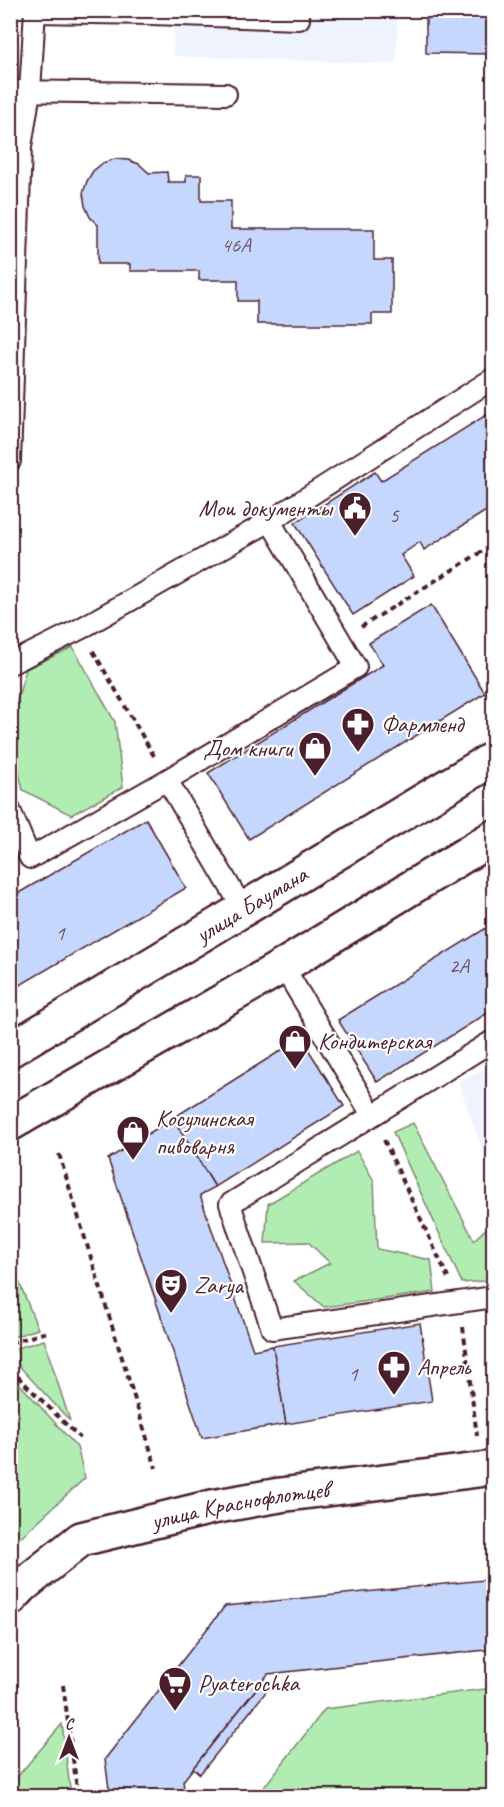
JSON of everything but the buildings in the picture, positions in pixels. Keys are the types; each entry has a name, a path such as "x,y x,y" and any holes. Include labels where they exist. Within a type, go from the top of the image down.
{"main road":[{"name":"улица Баумана","path":"10,1050 494,758"},
{"path":"10,1124 283,966 494,837"},
{"name":"улица Краснофлотцев","path":"10,1599 22,1586 81,1539 212,1507 280,1495 488,1469"}],"lane":[{"path":"10,461 21,147 20,91 35,11 151,12 299,19 299,10"},
{"path":"20,91 226,94"},
{"path":"10,664 90,623 270,521 494,378"},
{"path":"10,810 30,858 167,780 356,667 270,521"},
{"path":"167,780 243,909"},
{"path":"283,966 307,1002 372,1115"},
{"path":"494,1040 230,1204 272,1329 494,1297"}],"path":[{"path":"340,640 494,544"},
{"path":"102,665 167,780"},
{"path":"372,1115 459,1301 488,1469"},
{"path":"59,1154 156,1468"},
{"path":"10,1343 47,1332"},
{"path":"10,1369 80,1438"},
{"path":"63,1685 78,1797"}],"shaded area":[{"path":"174,11 398,11 396,64 173,56"},
{"path":"493,1065 493,1181 458,1081"}],"green space":[{"path":"73,647 115,722 123,787 71,815 23,790 10,725 26,669"},
{"path":"413,1123 474,1240 493,1222 493,1280 462,1283 393,1132"},
{"path":"357,1151 374,1181 377,1249 431,1260 435,1292 324,1307 294,1281 330,1263 308,1242 265,1243 268,1204"},
{"path":"10,1259 38,1329 13,1337 10,1333"},
{"path":"44,1340 70,1421 19,1366 17,1348"},
{"path":"18,1382 77,1447 85,1478 11,1546 10,1390"},
{"path":"493,1688 493,1796 257,1796 325,1709"},
{"path":"62,1724 71,1796 14,1796 12,1783"}],"place":[{"name":"Мои документы","path":"355,537"},
{"name":"Фармленд","path":"358,753"},
{"name":"Дом книги","path":"315,777"},
{"name":"Кондитерская","path":"295,1070"},
{"name":"Косулинская пивоварня","path":"133,1161"},
{"name":"Zarya","path":"171,1314"},
{"name":"Апрель","path":"394,1396"},
{"name":"Pyaterochka","path":"175,1712"}]}
